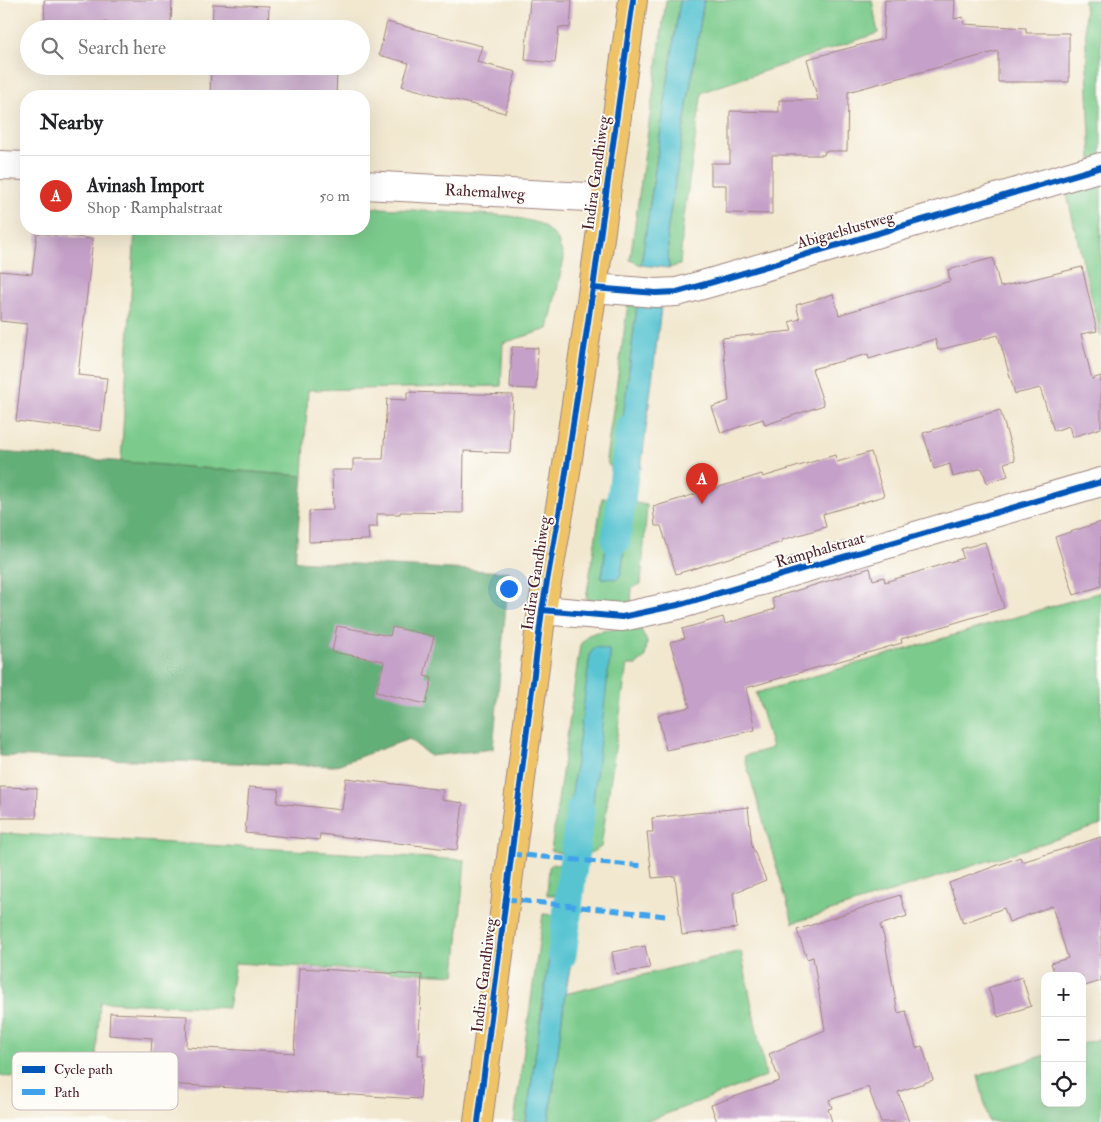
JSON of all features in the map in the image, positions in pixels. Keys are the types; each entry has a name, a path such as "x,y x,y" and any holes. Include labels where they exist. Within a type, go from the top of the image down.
{"main road":[{"name":"Indira Gandhiweg","path":"478,1122 542,610 565,479 594,288 633,0"}],"street":[{"path":"0,165 20,166"},
{"name":"Abigaelslustweg","path":"594,288 656,294 677,292 1101,167"},
{"name":"Rahemalweg","path":"370,184 606,198"},
{"name":"Ramphalstraat","path":"542,610 622,617 678,605 1101,482"}],"green space":[{"path":"666,0 680,0 641,265 630,260"},
{"path":"704,0 872,0 878,33 702,92 683,223 680,265 669,268 667,232"},
{"path":"1084,0 1101,0 1101,158 1091,161"},
{"path":"1101,176 1101,337 1065,187"},
{"path":"370,207 511,216 541,224 557,238 564,259 548,329 503,343 501,386 308,390 303,476 121,462 135,235 370,235"},
{"path":"628,304 637,306 617,465 609,466 606,459"},
{"path":"0,452 303,476 295,561 509,572 493,749 430,756 409,739 334,766 0,756"},
{"path":"602,498 612,499 602,578 621,574 630,502 647,505 641,584 632,588 631,604 586,599"},
{"path":"1101,592 1101,825 793,923 744,756 772,748 756,693"},
{"path":"639,625 647,642 645,658 636,665 627,665 601,847 590,853 584,851 588,845 566,841 566,849 560,853 551,851 580,645 588,635"},
{"path":"0,833 465,860 455,975 235,963 228,1008 100,1002 96,1052 12,1052 12,1077 0,1076"},
{"path":"554,863 566,866 561,870 559,895 547,895 549,867"},
{"path":"543,914 557,915 549,958 526,1122 514,1122"},
{"path":"741,951 766,1076 645,1122 549,1122 565,994"},
{"path":"1101,1038 1101,1122 989,1122 978,1076 1041,1056 1041,1107 1086,1107 1086,1043"}],"water":[{"path":"680,0 704,0 667,232 669,268 641,265"},
{"path":"637,306 661,308 641,469 617,465"},
{"path":"612,499 630,502 621,574 617,579 602,578"},
{"path":"595,647 609,650 610,657 588,845 584,851 566,849 566,841 590,654"},
{"path":"566,866 584,868 582,899 559,895 561,870"},
{"path":"557,915 580,918 565,994 549,1122 526,1122 549,958"}],"building":[{"path":"44,0 172,0 171,20 45,20"},
{"path":"530,0 572,0 570,28 559,27 555,63 525,60"},
{"path":"885,0 955,0 954,19 963,17 964,24 1026,28 1026,33 1069,33 1069,82 998,82 998,51 848,92 847,151 825,151 824,155 772,155 772,214 726,213 726,185 711,185 711,163 730,163 730,111 779,112 779,100 818,100 807,59 883,39"},
{"path":"213,4 269,6 268,20 212,20"},
{"path":"387,22 482,46 477,62 516,72 505,113 402,86 409,63 379,55"},
{"path":"211,75 337,75 336,90 210,90"},
{"path":"37,235 93,239 78,375 107,378 101,431 16,421 27,324 0,321 0,271 32,274"},
{"path":"993,258 1000,287 1082,267 1097,331 1081,334 1092,379 1101,376 1101,428 1072,437 1069,426 1054,431 1040,388 1015,394 998,335 938,350 935,339 869,359 868,354 812,369 824,405 765,425 763,419 721,433 712,407 729,401 722,338 792,331 789,322 800,319 796,305 833,294 839,315 950,281 948,270"},
{"path":"512,347 538,348 536,389 510,388"},
{"path":"407,392 513,395 510,453 464,451 463,513 400,512 400,514 377,514 377,527 368,527 369,540 309,542 309,511 333,510 332,470 353,470 353,459 383,459 387,399 407,400"},
{"path":"1000,410 1015,460 1004,463 1008,476 987,483 982,468 953,477 950,464 934,469 923,433"},
{"path":"871,452 884,496 823,514 826,527 676,574 661,526 655,526 653,507 762,474 763,477 835,455 837,462"},
{"path":"1101,522 1101,586 1074,595 1055,537"},
{"path":"985,542 1004,608 901,639 902,643 746,688 755,730 666,750 658,715 690,707 670,642 685,638 682,629 723,617 725,624 775,609 772,598 870,568 873,580 884,577 885,582 963,558 961,549"},
{"path":"337,626 390,636 392,627 434,636 424,676 432,678 426,704 376,692 384,661 332,652"},
{"path":"346,778 443,790 442,800 463,803 457,850 320,834 319,840 245,833 249,787 279,789 277,803 342,810"},
{"path":"0,787 37,788 36,818 0,818"},
{"path":"748,807 752,846 766,880 733,893 737,928 682,935 675,876 652,878 647,832 653,832 652,818"},
{"path":"1101,837 1101,981 1086,986 1086,972 1054,972 1051,963 1068,958 1052,906 1009,922 1004,908 963,923 949,883 1020,857 1022,862"},
{"path":"900,895 907,916 880,925 884,937 898,1013 906,1011 916,1048 922,1046 933,1080 898,1092 909,1122 881,1122 868,1087 829,1100 832,1108 828,1109 832,1122 717,1122 711,1105 780,1081 769,1054 825,1030 813,957 807,959 797,930"},
{"path":"645,946 650,968 616,974 612,952"},
{"path":"299,968 422,975 418,1055 423,1055 420,1099 178,1085 178,1052 151,1052 152,1038 109,1035 110,1013 187,1016 186,1047 294,1053"},
{"path":"1022,977 1031,1006 998,1017 988,988"}],"waterway":[{"path":"616,540 630,428"},
{"path":"562,955 580,810"}],"marked path":[{"path":"511,854 643,866"},
{"path":"506,899 666,916"}],"cycle path":[{"path":"478,1122 542,610 565,479 633,0"},
{"path":"593,288 656,293 677,292 1101,167"},
{"path":"542,610 622,617 678,605 1101,482"}],"place":[{"name":"Avinash Import","path":"702,504"}]}
